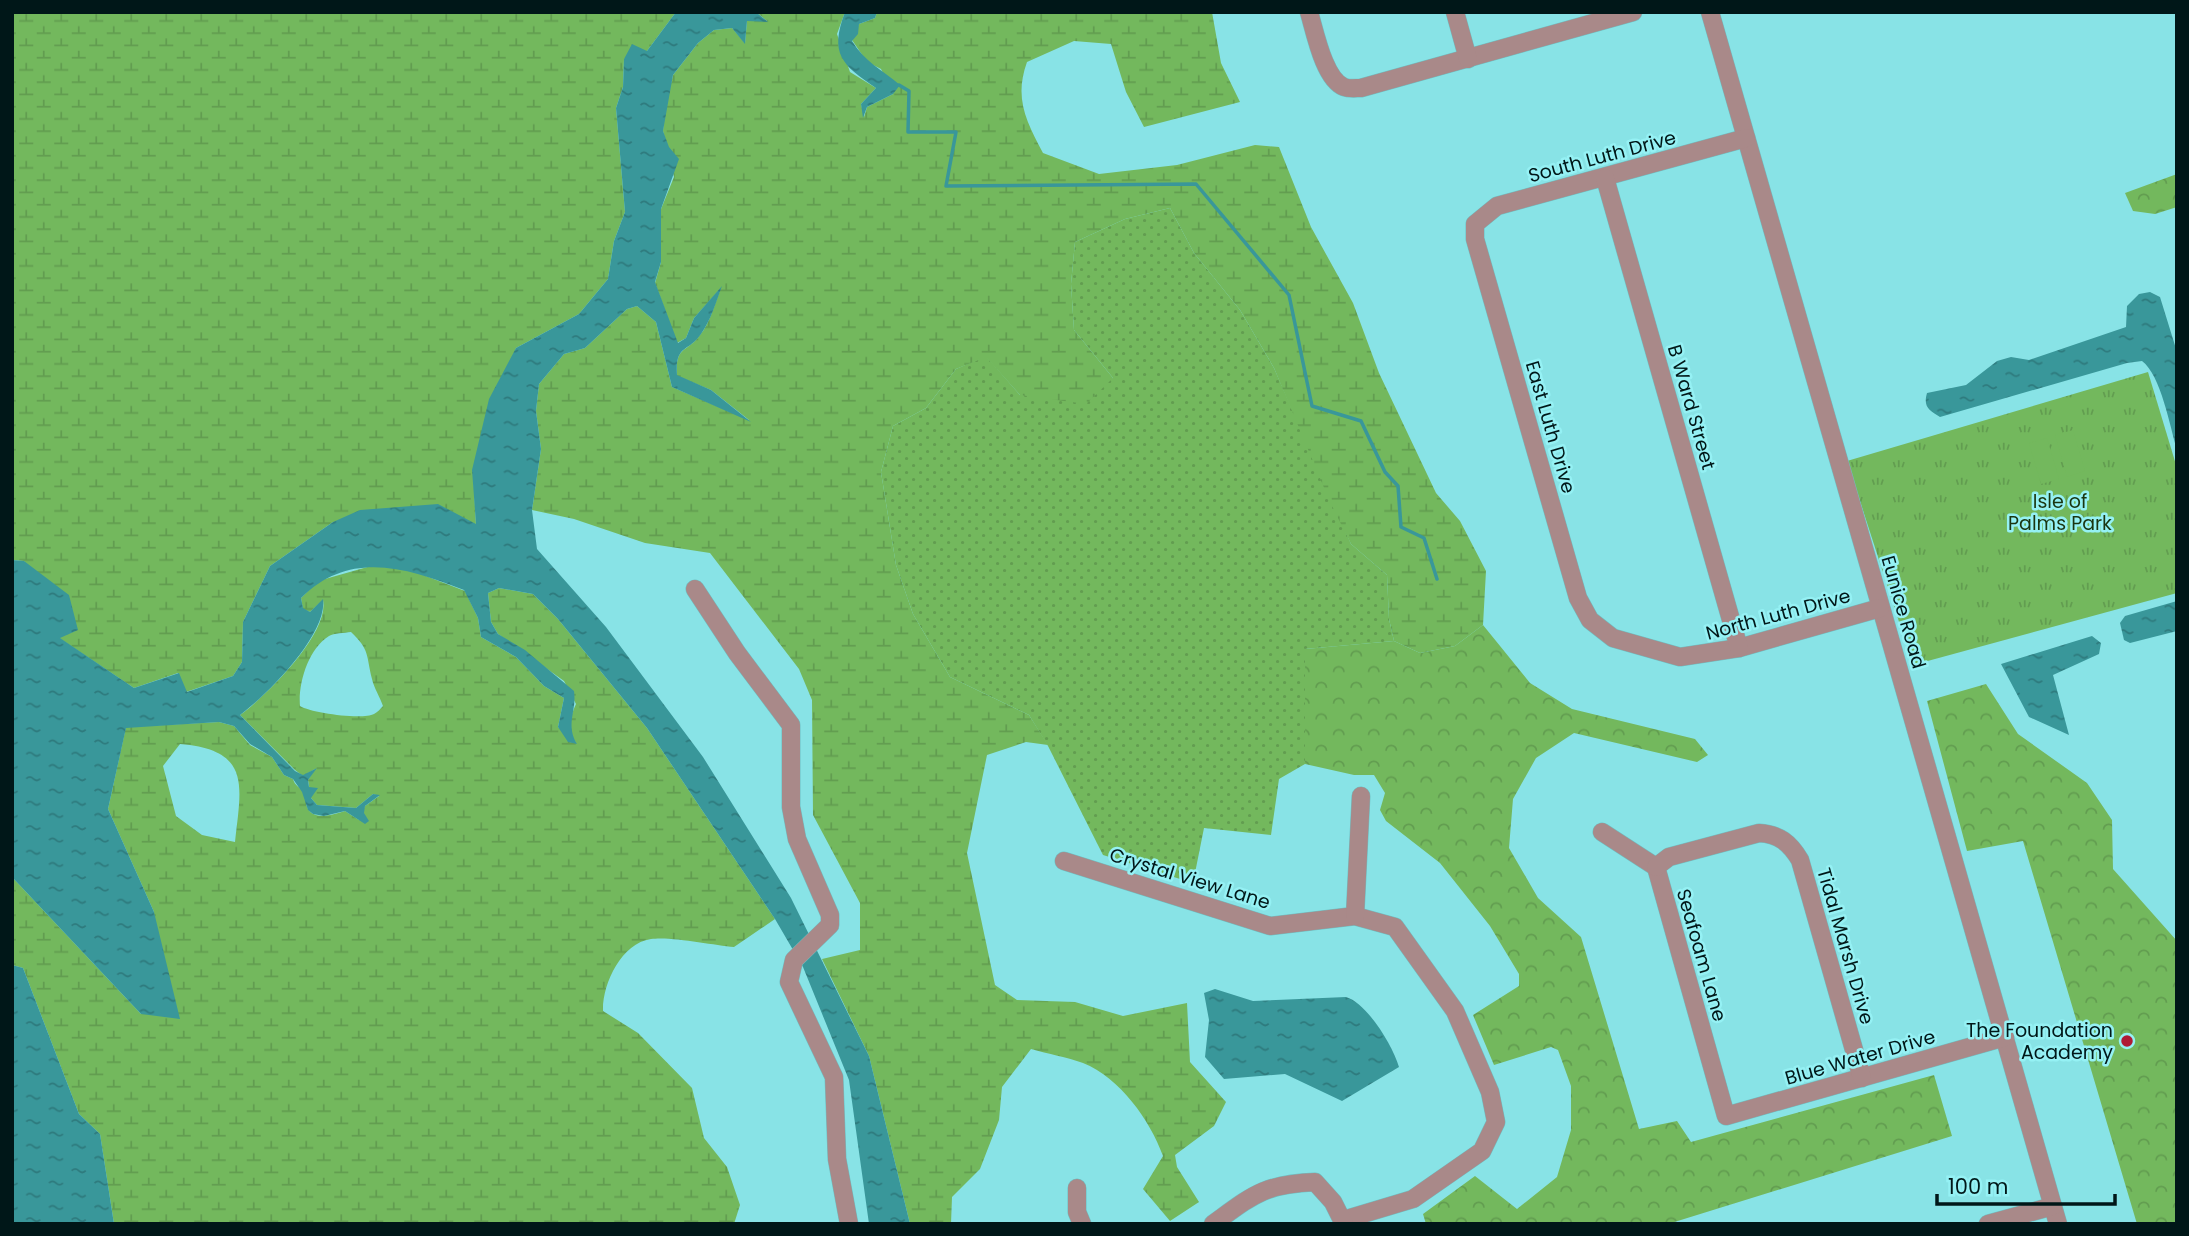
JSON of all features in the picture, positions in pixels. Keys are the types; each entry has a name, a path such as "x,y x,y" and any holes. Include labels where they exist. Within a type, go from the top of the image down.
{"street":[{"path":"1309,12 1323,59 1334,79 1345,87 1377,85 1633,12"},
{"path":"1455,12 1468,59"},
{"name":"Eunice Road","path":"1710,12 2058,1224"},
{"name":"South Luth Drive","path":"1475,224 1497,206 1746,138"},
{"name":"B Ward Street","path":"1605,178 1738,648"},
{"name":"East Luth Drive","path":"1475,224 1475,239 1578,598 1590,620 1605,633"},
{"path":"695,589 737,653 791,725 791,807 797,839 830,915 830,925 794,960 789,982 834,1077 837,1159 849,1224"},
{"name":"North Luth Drive","path":"1605,633 1623,642 1680,657 1738,648 1881,608"},
{"path":"1355,916 1361,796"},
{"path":"1602,832 1656,867"},
{"name":"Tidal Marsh Drive","path":"1656,867 1669,857 1759,833 1772,834 1788,843 1800,860 1862,1078"},
{"name":"Crystal View Lane","path":"1064,861 1270,926 1355,916 1395,927 1455,1011 1490,1092 1496,1122 1482,1150 1413,1199 1343,1222"},
{"name":"Seafoam Lane","path":"1656,867 1726,1116"},
{"name":"Blue Water Drive","path":"1726,1116 2005,1037"},
{"path":"1213,1224 1265,1188 1282,1183 1315,1182 1333,1202 1343,1222"},
{"path":"1077,1188 1077,1212 1082,1224"},
{"path":"1988,1224 2053,1206"}],"green space":[{"path":"12,12 676,12 647,51 624,59 623,87 616,108 625,212 614,241 608,279 579,314 516,348 473,470 476,525 333,522 270,566 243,622 242,662 233,676 186,692 178,673 134,688 59,638 24,561 12,560"},
{"path":"756,12 845,12 837,34 850,72 876,88 861,104 864,117 867,107 893,94 881,69 867,62 852,40 859,24 875,18 877,12 1212,12 1221,63 1240,102 1144,127 1126,92 1111,44 1074,41 1027,62 1023,75 1022,98 1027,120 1037,141 1043,153 1099,174 1177,165 1255,145 1279,147 1311,227 1353,303 1379,373 1436,493 1460,521 1486,571 1483,625 1455,646 1420,653 1394,641 1389,619 1387,575 1351,544 1330,502 1274,368 1240,310 1194,253 1170,208 1125,219 1075,242 1071,284 1074,330 1113,378 1086,404 1020,395 986,357 956,369 926,408 893,426 881,472 896,565 913,614 950,677 1029,715 1048,745 1026,742 987,755 967,853 995,985 1017,1000 1075,1002 1123,1016 1187,1003 1190,1062 1226,1102 1214,1126 1175,1155 1177,1167 1199,1202 1170,1221 1143,1189 1163,1156 1150,1128 1132,1102 1097,1070 1077,1061 1031,1049 1002,1087 999,1120 980,1169 952,1197 951,1224 910,1224 869,1056 822,959 860,950 860,903 813,815 812,700 799,669 710,553 645,543 574,519 532,510 541,449 536,411 539,384 564,354 585,348 627,309 637,306 656,322 672,387 749,420 711,390 677,376 680,354 704,330 721,288 694,318 686,338 677,343 655,283 661,262 661,209 674,177 663,131 673,75 698,43 714,30 732,28 745,43 747,21 767,21"},
{"path":"2177,174 2177,207 2155,214 2133,211 2125,193"},
{"path":"1170,208 1194,253 1240,310 1274,368 1351,544 1387,575 1389,619 1394,641 1305,649 1305,764 1279,779 1271,835 1204,828 1193,883 1103,855 1048,746 1029,715 950,677 913,614 896,565 881,472 893,426 926,408 956,369 986,356 1020,395 1113,378 1074,330 1071,284 1075,242 1125,219"},
{"name":"Isle of Palms Park","path":"2148,372 2177,468 2177,593 1913,665 1847,461"},
{"path":"2073,430 2085,471 2067,477 2055,435"},
{"path":"2047,438 2059,479 2041,484 2029,443"},
{"path":"378,564 418,573 465,591 478,618 481,637 516,657 544,686 564,698 558,727 576,743 570,724 576,704 564,681 498,634 491,622 488,593 499,588 533,594 558,619 647,728 775,919 734,947 669,939 640,942 622,957 615,967 604,1001 603,1011 638,1033 692,1088 704,1138 727,1167 740,1205 734,1224 114,1224 100,1134 79,1114 23,968 12,965 12,877 141,1014 154,912 108,809 126,727 219,722 234,726 250,745 272,757 284,775 293,779 303,792 311,813 325,816 345,811 359,820 365,806 379,796 373,794 356,808 317,805 311,798 308,780 315,769 303,776 240,715 280,679 317,629 323,614 323,600 310,612 303,609 301,598 318,581","holes":["351,632 364,648 383,706 368,716 325,713 300,706 303,678 315,649 329,636","180,744 220,754 231,763 237,774 239,788 235,842 202,835 176,816 163,766"]},
{"path":"1483,625 1530,683 1572,709 1695,739 1708,755 1697,762 1574,733 1536,758 1513,799 1509,848 1538,898 1581,937 1639,1129 1677,1121 1691,1142 1934,1075 1952,1136 1668,1224 1426,1224 1423,1214 1475,1176 1517,1209 1557,1177 1571,1130 1571,1086 1558,1050 1551,1047 1494,1065 1473,1015 1519,986 1519,974 1490,926 1440,863 1386,821 1380,810 1385,793 1374,775 1354,775 1305,764 1305,649 1394,641 1420,653 1455,646"},
{"path":"1986,684 2018,734 2087,783 2112,820 2113,869 2177,941 2177,1224 2137,1224 2023,841 1967,851 1927,701"}],"water":[{"path":"676,12 756,12 768,22 747,21 745,44 732,28 714,30 698,43 673,75 663,131 669,147 679,159 661,209 661,262 655,282 678,343 686,338 694,318 722,286 705,329 680,353 677,375 711,390 751,422 672,387 656,322 637,306 627,309 585,348 564,354 539,384 536,411 541,449 532,510 537,549 606,627 703,757 791,898 869,1056 910,1224 869,1224 849,1080 803,967 775,919 647,728 558,619 533,594 499,588 488,593 491,622 498,634 525,650 574,691 572,730 577,744 568,742 558,727 564,698 544,686 516,657 481,637 478,618 464,590 401,570 359,568 339,573 301,598 303,608 310,612 323,599 322,613 316,629 279,679 240,715 295,771 303,775 317,768 308,780 309,787 318,788 311,798 317,805 356,808 373,794 380,795 365,806 364,813 369,821 365,824 345,811 324,816 313,814 308,810 302,792 293,779 284,775 272,757 250,744 234,726 219,722 126,728 108,809 154,912 180,1019 141,1014 12,877 12,560 24,561 69,595 78,630 60,638 134,688 179,673 187,692 233,676 242,662 243,622 270,566 333,522 360,510 438,504 476,524 472,470 489,399 516,348 579,314 608,279 614,241 625,212 616,108 623,87 624,59 632,44 647,51"},
{"path":"845,12 877,12 875,18 859,24 858,34 852,41 868,60 900,85 893,94 867,107 863,118 861,104 876,88 847,65 842,57 838,38"},
{"path":"2150,292 2160,297 2177,352 2177,450 2160,389 2149,368 2142,361 1940,417 1926,405 1927,393 1966,385 1997,361 2011,357 2029,360 2126,327 2127,306 2139,294"},
{"path":"2177,601 2177,631 2130,643 2124,640 2120,623 2125,616"},
{"path":"2092,636 2101,643 2099,654 2053,675 2069,735 2029,717 2001,664"},
{"path":"12,965 23,968 79,1114 100,1134 114,1224 12,1224"},
{"path":"1215,989 1253,1001 1346,997 1362,1008 1378,1026 1399,1067 1342,1101 1285,1074 1224,1079 1205,1057 1209,1020 1204,993"}],"waterway":[{"path":"899,85 909,91 908,132 956,132 946,186 1196,184 1289,295 1312,406 1361,421 1385,472 1398,486 1401,527 1424,538 1437,579"}],"place":[{"name":"The Foundation Academy","path":"2127,1041"}]}
